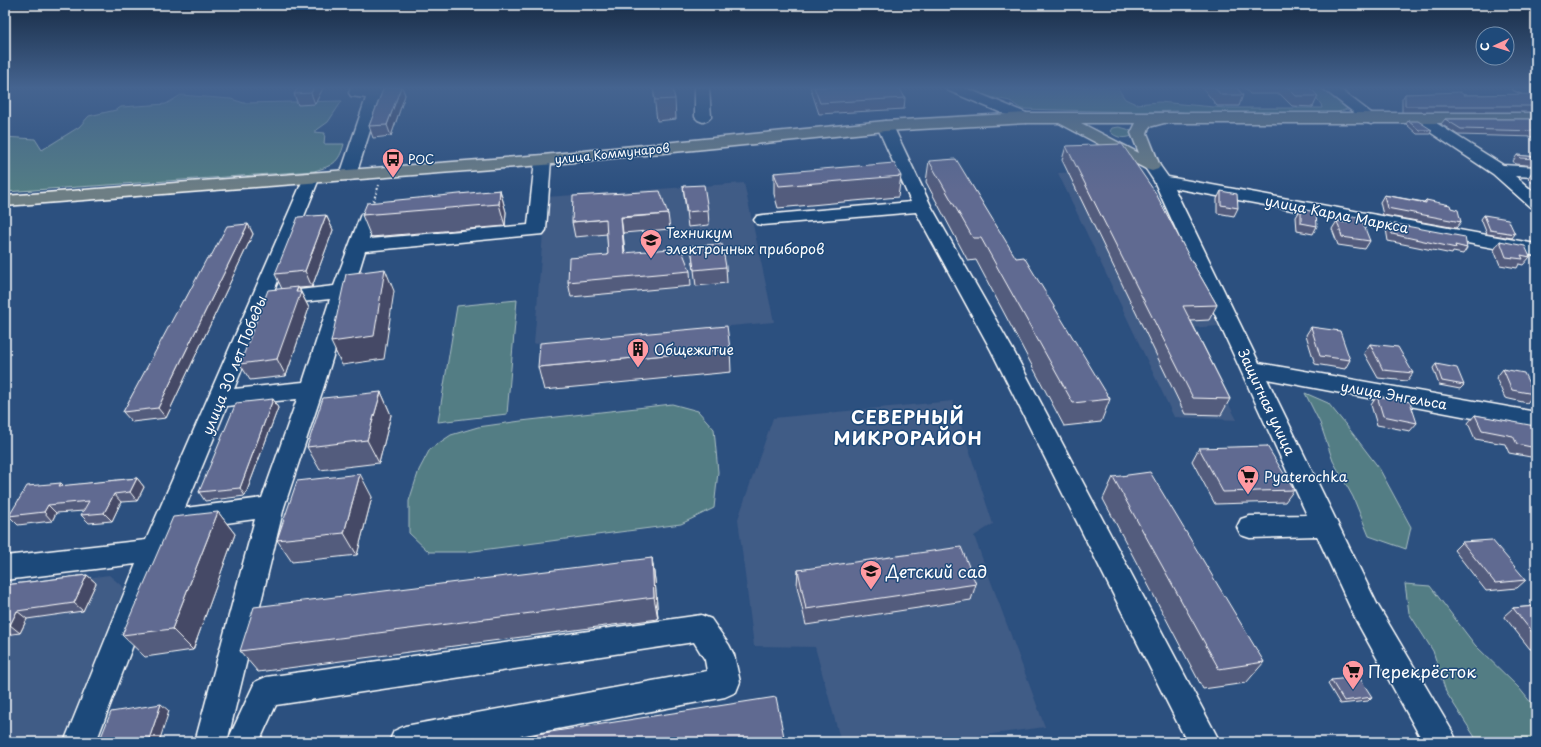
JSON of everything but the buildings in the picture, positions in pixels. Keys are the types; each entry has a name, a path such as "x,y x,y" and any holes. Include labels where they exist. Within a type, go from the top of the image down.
{"main road":[{"name":"улица Коммунаров","path":"5,201 311,179 542,160 885,126 958,122"},
{"path":"1068,122 1116,147 1157,173"},
{"path":"1108,122 1101,126 1101,130 1104,136 1116,147"},
{"path":"1118,122 1139,133 1157,173"},
{"path":"1139,133 1143,124 1152,122"}],"street":[{"path":"348,175 365,122"},
{"path":"1424,122 1498,170 1536,203"},
{"path":"885,126 922,206 1002,350 1204,742"},
{"path":"358,246 537,230 542,160"},
{"path":"1498,170 1536,172"},
{"name":"улица Карла Маркса","path":"1157,173 1536,250"},
{"name":"Защитная улица","path":"1157,173 1252,369 1367,613 1441,742"},
{"name":"улица 30 лет Победы","path":"80,742 155,550 220,399 311,179"},
{"path":"763,220 922,206"},
{"path":"211,742 271,507 312,389 342,291 367,218"},
{"path":"260,301 342,291"},
{"name":"улица Энгельса","path":"1252,369 1536,421"},
{"path":"220,399 312,389"},
{"path":"169,520 271,507"},
{"path":"1250,526 1326,525"},
{"path":"5,568 155,550"},
{"path":"243,742 266,692 701,628 719,655 724,682 405,742"}],"path":[{"path":"367,218 383,173"}],"shaded area":[{"path":"1141,169 1218,326 1189,328 1237,420 1174,417 1058,173"},
{"name":"Техникум электронных приборов","path":"744,183 774,322 534,344 546,197"},
{"name":"Детский сад","path":"953,401 993,524 974,536 1045,727 931,742 841,742 815,647 754,646 738,519 773,418"},
{"path":"109,575 124,588 62,742 5,742 5,589"}],"green space":[{"path":"84,122 328,122 314,132 325,133 324,144 344,144 340,156 334,163 314,171 5,192 5,137 35,139 42,150 79,127"},
{"path":"1119,127 1132,132 1132,136 1120,137 1114,135 1110,131 1112,128"},
{"path":"517,300 507,414 438,422 457,306"},
{"path":"1305,393 1328,403 1379,468 1411,527 1406,549 1369,536 1353,497 1333,461 1320,423"},
{"path":"672,404 698,411 714,429 718,472 714,508 681,524 466,552 429,552 409,533 409,501 419,470 430,449 451,435 478,427"},
{"path":"1405,584 1430,586 1475,645 1519,688 1536,709 1536,742 1478,742 1446,692 1433,651 1409,613"}],"place":[{"name":"РОС","path":"393,178"},
{"name":"Техникум электронных приборов","path":"651,260"},
{"name":"Общежитие","path":"638,368"},
{"name":"Pyaterochka","path":"1248,496"},
{"name":"Детский сад","path":"871,590"},
{"name":"Перекрёсток","path":"1353,690"}],"district":[{"name":"СЕВЕРНЫЙ МИКРОРАЙОН","path":"908,426"}]}
